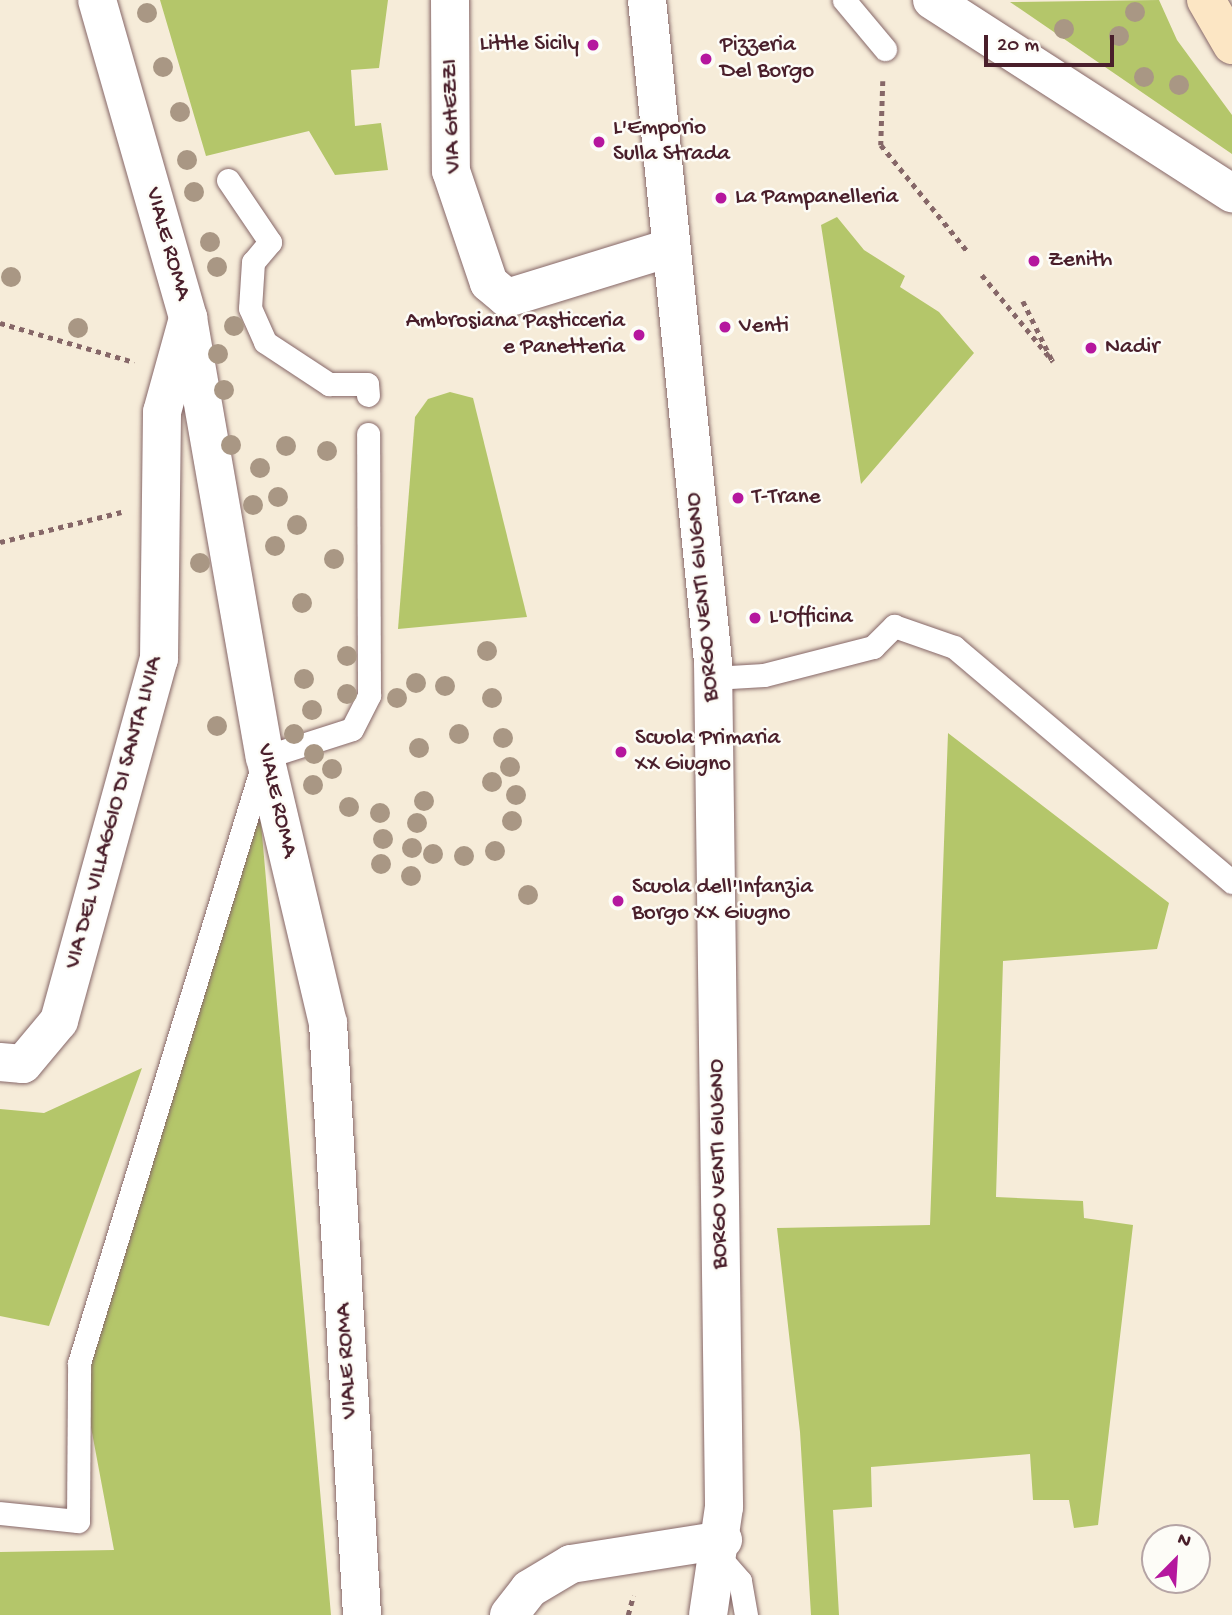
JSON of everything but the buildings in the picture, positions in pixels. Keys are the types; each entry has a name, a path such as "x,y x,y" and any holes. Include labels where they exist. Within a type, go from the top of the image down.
{"main road":[{"path":"1206,0 1232,45"}],"street":[{"name":"VIALE ROMA","path":"97,0 188,318 265,757 328,1023 362,1615"},
{"name":"VIA GHEZZI","path":"450,0 451,171 489,283 507,298 670,248"},
{"name":"BORGO VENTI GIUGNO","path":"647,0 713,678 722,1550 708,1615"},
{"path":"932,0 1232,193"},
{"name":"VIA DEL VILLAGGIO DI SANTA LIVIA","path":"0,1062 23,1064 59,1021 159,659 162,412 188,318"},
{"path":"509,1615 529,1589 571,1564 722,1550"}],"lane":[{"path":"844,0 884,49"},
{"path":"228,180 270,242 253,262 251,297 265,342 329,384 368,384 368,395"},
{"path":"0,1513 78,1521 79,1363 265,757 352,729 369,695 368,434"},
{"path":"713,678 764,675 873,647 894,626 954,647 1232,882"},
{"path":"722,1550 740,1580 746,1615"}],"path":[{"path":"884,49 881,145 967,251"},
{"path":"982,275 1053,361 1023,301"},
{"path":"0,323 138,363"},
{"path":"0,542 126,511 129,499"}],"green space":[{"path":"160,0 388,0 379,68 351,70 355,126 381,123 388,170 335,175 309,131 206,156"},
{"path":"1159,0 1177,40 1232,115 1232,154 1010,2"},
{"path":"837,217 864,250 905,276 900,287 939,312 974,353 861,484 821,225"},
{"path":"450,392 473,398 527,617 398,629 415,417 428,399"},
{"path":"948,733 1169,903 1157,949 1003,961 996,1197 1083,1201 1084,1218 1133,1225 1098,1525 1074,1528 1069,1500 1033,1500 1030,1454 871,1467 872,1507 833,1510 839,1615 811,1615 800,1432 777,1228 930,1225"},
{"path":"258,789 331,1615 0,1615 0,1552 114,1550 79,1363"},
{"path":"142,1068 49,1326 0,1316 0,1109 44,1113"}],"place":[{"name":"Little Sicily","path":"593,45"},
{"name":"Pizzeria Del Borgo","path":"706,59"},
{"name":"L'Emporio Sulla Strada","path":"599,142"},
{"name":"La Pampanelleria","path":"721,198"},
{"name":"Zenith","path":"1034,261"},
{"name":"Venti","path":"725,327"},
{"name":"Ambrosiana Pasticceria e Panetteria","path":"639,335"},
{"name":"Nadir","path":"1091,348"},
{"name":"T-Trane","path":"738,498"},
{"name":"L'Officina","path":"755,618"},
{"name":"Scuola Primaria XX Giugno","path":"621,752"},
{"name":"Scuola dell'Infanzia Borgo XX Giugno","path":"618,901"}]}
